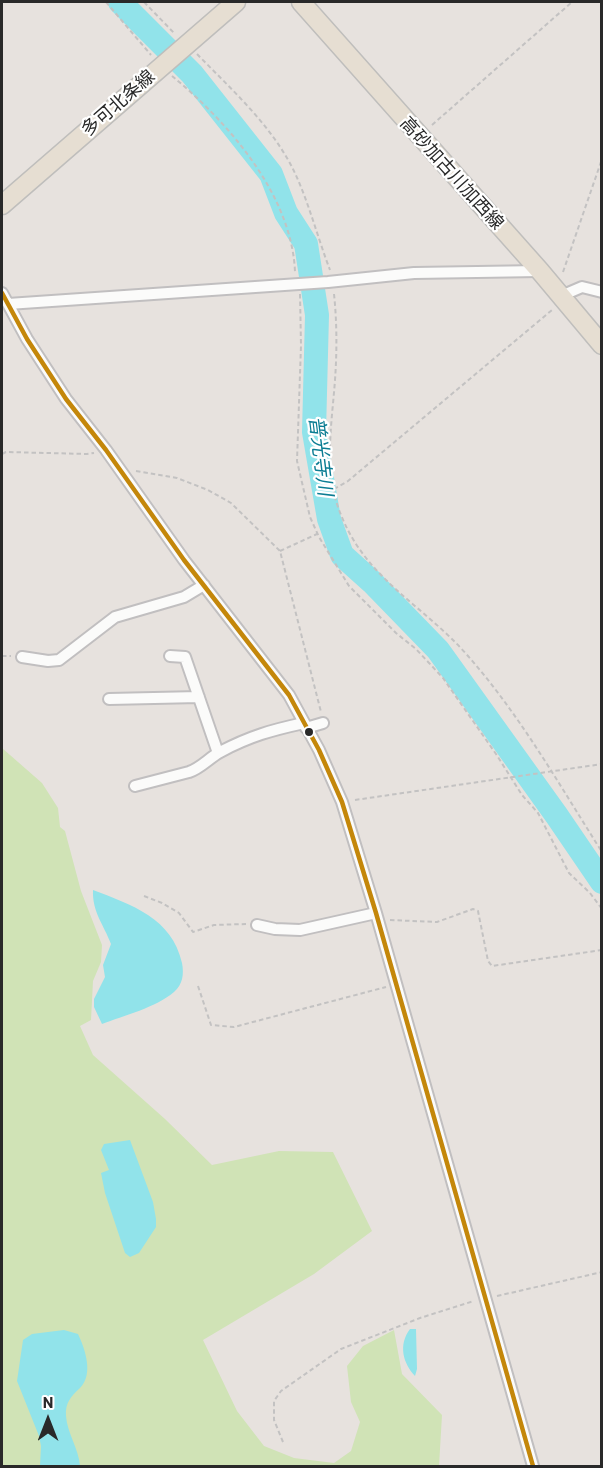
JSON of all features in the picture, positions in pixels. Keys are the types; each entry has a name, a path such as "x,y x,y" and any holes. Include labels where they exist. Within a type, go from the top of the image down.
{"main road":[{"name":"多可北条線","path":"2,205 236,2"},
{"name":"高砂加古川加西線","path":"301,2 540,271 602,345"}],"street":[{"path":"8,304 414,273 540,271"},
{"path":"559,294 582,287 602,292"},
{"path":"2,293 27,339 66,399 289,695 342,802 534,1467"},
{"path":"22,657 48,661 59,660 115,617 184,597 204,585"},
{"path":"170,656 185,657 218,753"},
{"path":"109,699 199,697"},
{"path":"135,786 198,769 218,753 260,733 323,723"},
{"path":"257,925 275,929 300,930 377,918"}],"path":[{"path":"106,2 162,64 200,99 238,142 274,197 286,226 295,259 301,306 297,461 309,517 317,534 349,586 396,633 416,649 443,678 513,777 522,795 538,813 569,873 590,893 602,909"},
{"path":"144,2 253,113 279,146 292,168 313,221 331,281 335,306 335,378 330,427 330,467 338,506 351,537 373,568 390,586 468,656 516,719 602,852"},
{"path":"419,136 572,2"},
{"path":"334,489 348,481 559,294 562,276 602,159"},
{"path":"2,454 6,452 87,454 106,450"},
{"path":"122,473 129,470 151,472 177,478 208,490 231,503 280,551 323,723"},
{"path":"280,551 317,534"},
{"path":"342,802 602,764"},
{"path":"144,896 179,913 193,932 214,925 257,925"},
{"path":"377,918 436,922 473,909 478,911 488,961 492,966 602,950"},
{"path":"198,986 211,1025 234,1027 395,985"},
{"path":"283,1442 274,1420 274,1401 281,1391 341,1349 420,1318 485,1297 510,1294 602,1272"}],"green space":[{"path":"2,748 42,783 58,808 60,827 65,831 81,891 102,945 101,962 93,981 91,1020 80,1026 93,1055 165,1119 212,1165 279,1151 333,1152 372,1231 314,1274 203,1340 237,1411 264,1446 294,1458 334,1463 351,1451 360,1422 351,1402 347,1366 363,1346 394,1330 402,1374 442,1415 439,1466 2,1466"}],"water":[{"path":"93,890 136,908 160,924 177,948 183,967 179,986 167,997 149,1007 102,1024 94,1007 94,999 105,977 103,965 111,944 96,912"},
{"path":"130,1140 153,1202 156,1227 139,1253 130,1257 125,1253 105,1193 101,1173 109,1170 101,1150 104,1144"},
{"path":"410,1329 416,1329 417,1369 415,1376 407,1365 403,1347"},
{"path":"64,1330 78,1334 87,1361 87,1376 66,1407 68,1429 78,1453 80,1466 40,1466 39,1436 17,1381 23,1340 32,1334"}],"waterway":[{"name":"普光寺川","path":"120,2 192,74 271,174 286,213 306,244 317,315 314,432 329,519 342,555 372,582 438,650 602,882"}],"transit line":[{"path":"2,293 27,339 66,399 106,450 184,560 289,695 319,750 342,802 376,913 533,1466"}]}
